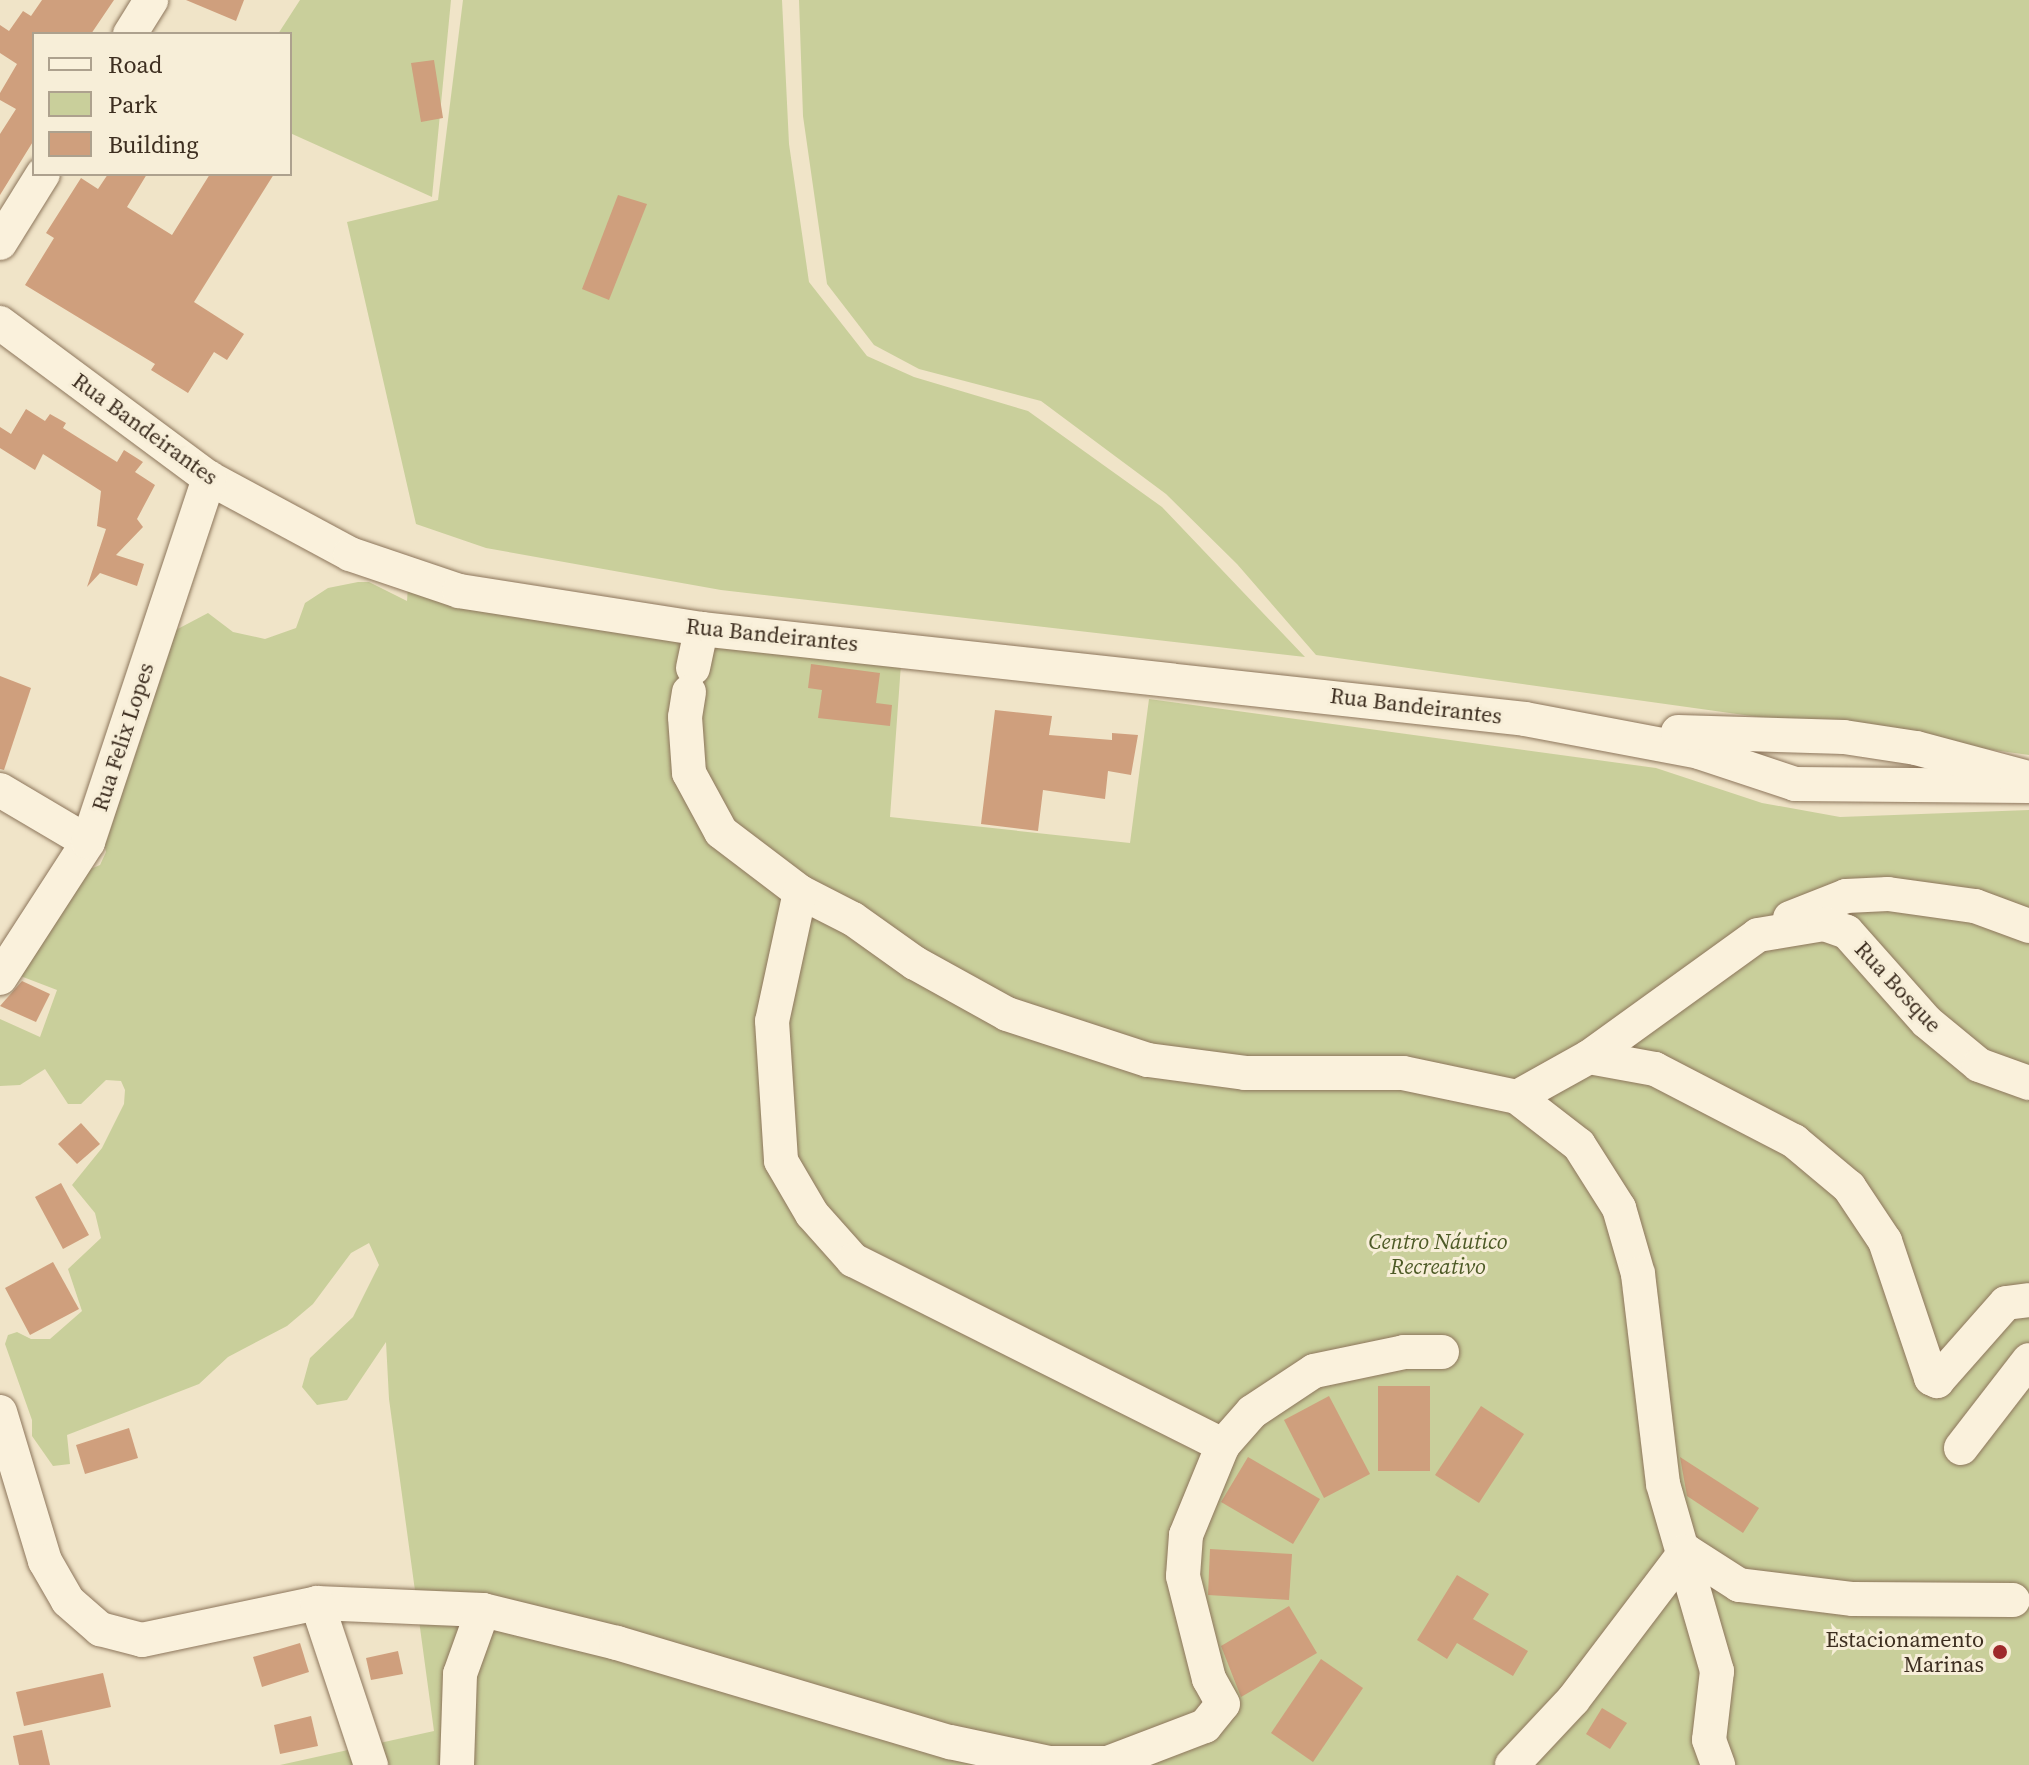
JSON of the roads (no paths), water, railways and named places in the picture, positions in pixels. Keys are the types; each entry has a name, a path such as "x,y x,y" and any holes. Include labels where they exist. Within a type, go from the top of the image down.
{"street":[{"path":"131,32 151,0"},
{"path":"0,243 42,176"},
{"name":"Rua Bandeirantes","path":"0,323 209,478 350,554 459,591 701,629 1164,676 1617,733 1699,752 1795,784 2029,786"},
{"name":"Rua Felix Lopes","path":"0,978 88,842 209,478"},
{"path":"701,629 685,717 689,773 721,832 800,892 853,919 915,963 1007,1014 1148,1060 1245,1073 1403,1073 1517,1097 1579,1145 1619,1208 1638,1274 1663,1484 1686,1551 1717,1671 1709,1740 1718,1765"},
{"name":"Rua Bandeirantes","path":"1617,733 1844,737 1916,748 2029,778"},
{"path":"0,790 88,842"},
{"path":"800,892 772,1021 781,1161 812,1214 853,1260 1223,1445"},
{"name":"Rua Bosque","path":"1517,1097 1589,1057 1758,935 1846,896 1874,895 1975,906 2029,926"},
{"name":"Rua Bosque","path":"1758,935 1824,924 1847,932 1927,1022 1979,1065 2029,1083"},
{"path":"1589,1057 1655,1069 1794,1141 1849,1187 1885,1241 1903,1284 1931,1378 1944,1378 2006,1303 2029,1300"},
{"path":"0,1412 45,1561 68,1601 100,1629 142,1640 317,1603 483,1610 617,1643 950,1742 1049,1763 1108,1763 1205,1726 1223,1704 1209,1679 1183,1576 1186,1535 1223,1445 1252,1412 1314,1371 1404,1352 1442,1352"},
{"path":"1961,1448 2029,1360"},
{"path":"1686,1551 1739,1585 1853,1599 2013,1600"},
{"path":"1512,1765 1573,1700 1686,1551"},
{"path":"317,1603 371,1765"},
{"path":"457,1765 460,1674 483,1610"}],"place":[{"name":"Estacionamento Marinas","path":"2000,1652"}],"park label":[{"name":"Centro Náutico Recreativo","path":"1438,1254"}]}
